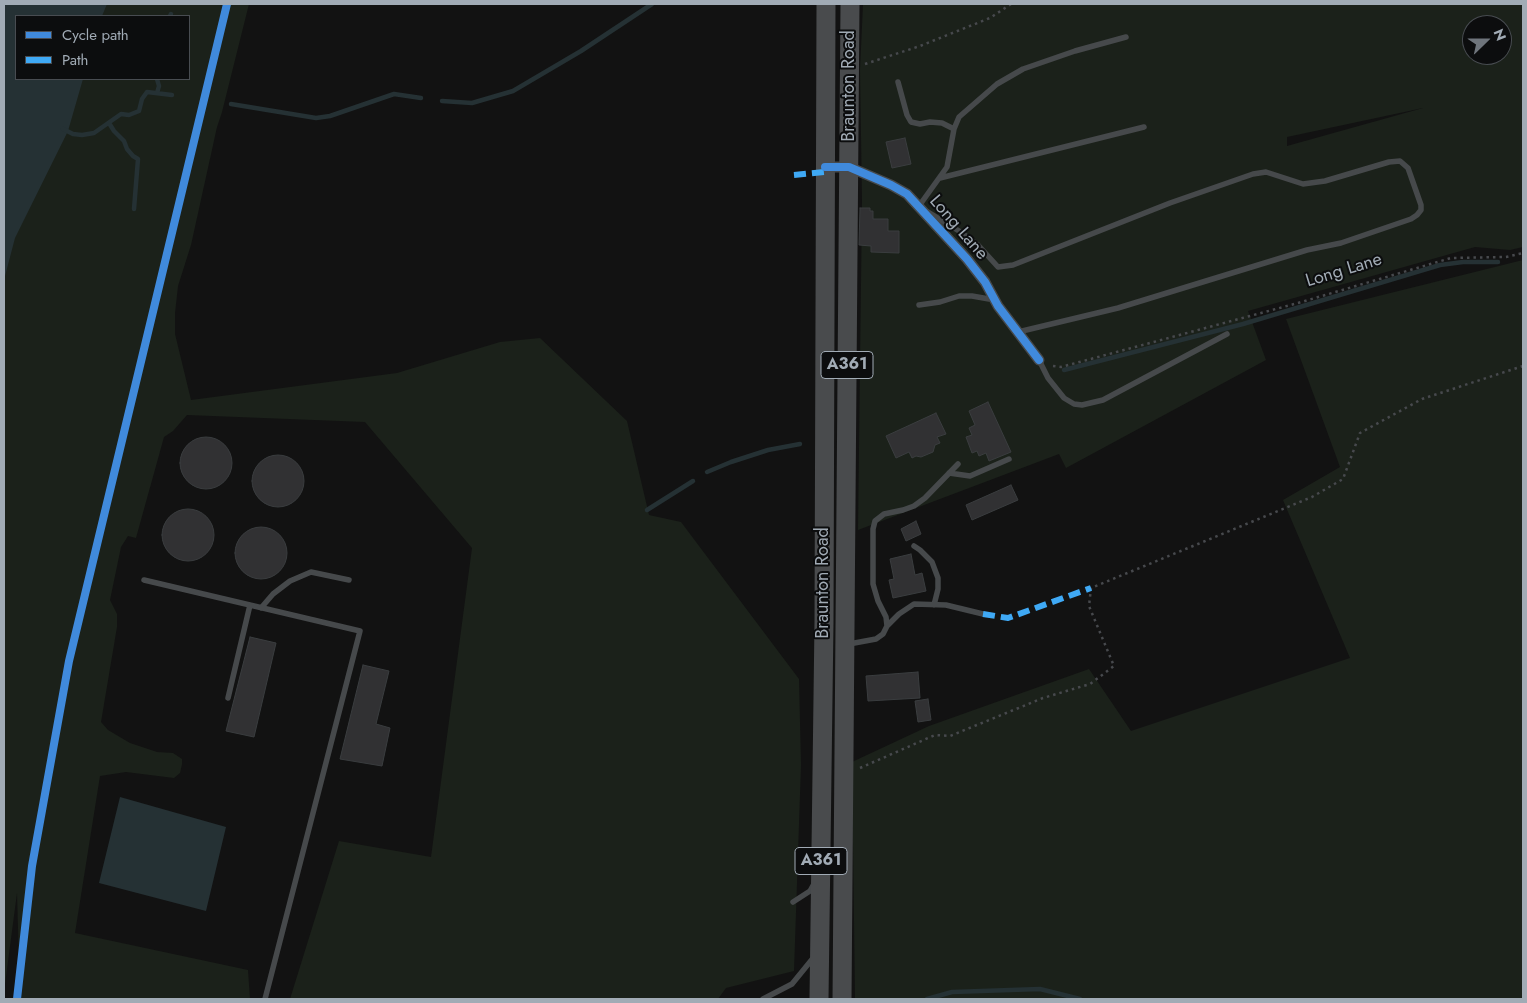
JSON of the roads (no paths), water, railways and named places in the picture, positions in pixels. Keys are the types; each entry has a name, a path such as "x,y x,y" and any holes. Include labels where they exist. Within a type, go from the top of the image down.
{"main road":[{"name":"Braunton Road","path":"819,999 822,870 826,4"},
{"name":"Braunton Road","path":"842,999 850,4"}],"street":[{"name":"Braunton Road","path":"825,167 849,167"},
{"name":"Long Lane","path":"849,167 891,185 907,194 919,206 967,259 984,282 992,298 1039,360"}],"lane":[{"path":"1018,332 1118,308 1307,250 1340,243 1411,219 1420,210 1421,205 1408,168 1400,162 1389,162 1325,181 1303,184 1266,172 1253,174 1170,203 1013,265 998,267 978,246 959,231 919,206 947,167 954,129 959,117 997,84 1023,69 1075,51 1126,37"},
{"path":"898,82 911,122 920,124 930,122 954,129"},
{"path":"940,178 1144,127"},
{"path":"919,305 940,302 959,296 992,298"},
{"path":"1039,360 1048,378 1064,398 1074,404 1082,405 1103,400 1228,334"},
{"path":"949,473 970,476 1009,459"},
{"path":"887,626 886,617 878,602 873,584 873,529 875,522 884,514 914,506 925,498 958,464"},
{"path":"914,546 932,562 938,578 938,589 934,604"},
{"path":"262,608 274,594 290,582 311,572 349,580"},
{"path":"144,580 360,631 265,999"},
{"path":"844,645 876,638 883,634 887,626 899,614 914,604 946,605 983,614"},
{"path":"228,698 250,605"},
{"path":"793,902 810,891 822,870"},
{"path":"763,999 792,984 820,951"}],"waterway":[{"path":"442,101 472,103 513,91 581,51 652,4"},
{"path":"157,80 159,86 157,93"},
{"path":"63,129 73,134 94,133 121,114 129,115 139,111 142,99 147,92 172,95"},
{"path":"231,104 316,118 330,116 394,94 421,98"},
{"path":"109,123 124,141 127,149 138,159 134,209"},
{"path":"1064,370 1243,324 1440,265 1463,262 1498,262"},
{"path":"707,472 768,450 800,444"},
{"path":"647,510 693,481"},
{"path":"927,999 952,992 1040,989 1080,999"}]}
